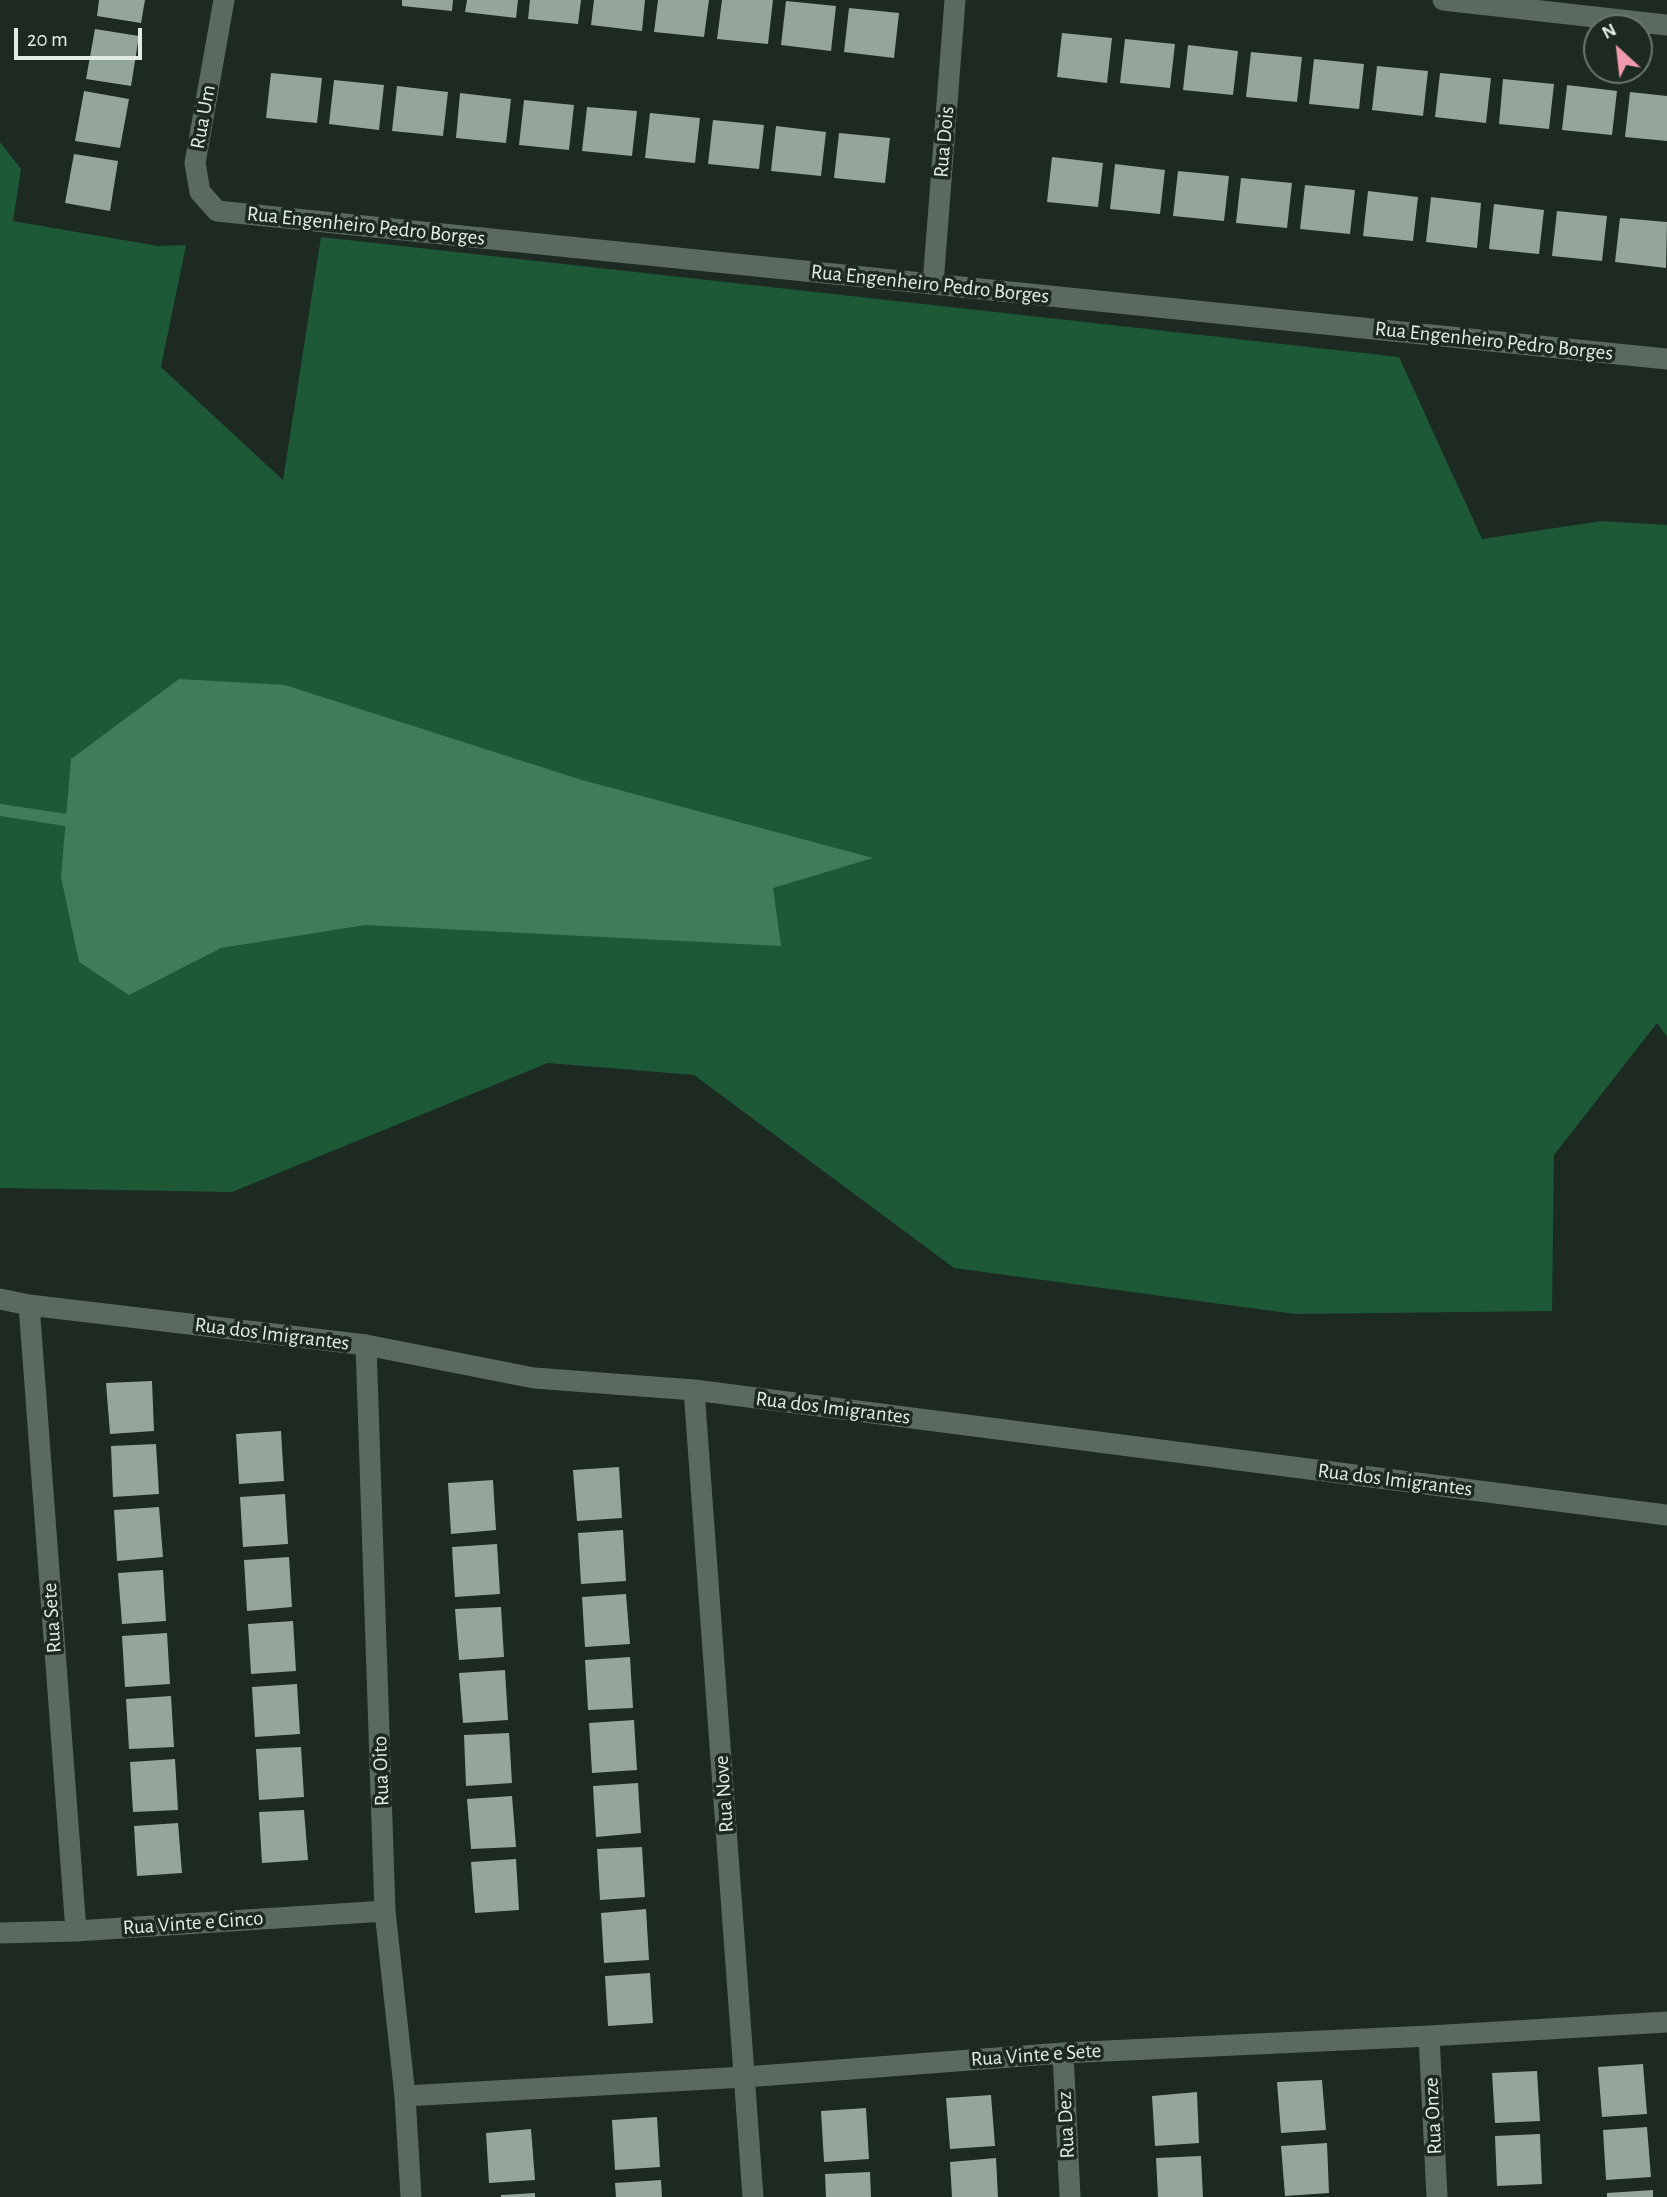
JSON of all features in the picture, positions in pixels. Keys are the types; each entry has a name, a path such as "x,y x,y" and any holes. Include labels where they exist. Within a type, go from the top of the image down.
{"street":[{"name":"Rua Um","path":"200,192 194,163 224,0"},
{"name":"Rua Dois","path":"933,284 955,0"},
{"path":"1443,0 1667,24"},
{"name":"Rua Engenheiro Pedro Borges","path":"200,192 217,211 1667,359"},
{"name":"Rua dos Imigrantes","path":"0,1299 29,1305 366,1345 534,1378 694,1391 1667,1515"},
{"name":"Rua Sete","path":"29,1305 75,1931"},
{"name":"Rua Oito","path":"366,1345 385,1911 405,2096 411,2197"},
{"name":"Rua Nove","path":"694,1391 752,2197"},
{"name":"Rua Vinte e Cinco","path":"0,1933 75,1931 385,1911"},
{"name":"Rua Vinte e Sete","path":"405,2096 745,2077 1063,2053 1667,2022"},
{"name":"Rua Onze","path":"1429,2036 1437,2197"},
{"name":"Rua Dez","path":"1063,2053 1070,2197"}],"shaded area":[{"path":"0,142 21,169 13,221 158,246 186,245 161,367 283,480 321,237 1399,357 1482,539 1602,521 1667,525 1667,1037 1657,1023 1554,1155 1552,1311 1295,1314 954,1268 694,1075 548,1063 232,1192 0,1188"},
{"path":"179,679 285,685 582,780 873,858 773,888 781,946 365,925 221,948 129,995 79,962 61,877 71,759"}],"building":[{"path":"99,0 145,0 141,23 97,16"},
{"path":"402,0 453,0 452,11 402,6"},
{"path":"467,0 518,0 516,18 465,12"},
{"path":"530,0 581,0 578,24 528,19"},
{"path":"594,0 645,0 642,31 591,25"},
{"path":"658,0 709,0 704,37 654,32"},
{"path":"722,0 773,0 768,44 717,39"},
{"path":"786,1 836,6 831,51 781,45"},
{"path":"849,8 899,13 894,58 844,52"},
{"path":"95,29 139,36 131,86 86,79"},
{"path":"1062,33 1112,38 1107,83 1057,77"},
{"path":"1125,39 1175,44 1170,88 1120,83"},
{"path":"1188,45 1238,51 1233,95 1183,90"},
{"path":"1251,52 1302,57 1297,102 1246,97"},
{"path":"1314,59 1364,64 1359,109 1309,104"},
{"path":"1377,66 1428,71 1423,116 1372,110"},
{"path":"271,73 322,78 317,123 266,118"},
{"path":"1440,73 1491,78 1486,123 1435,117"},
{"path":"1503,79 1554,84 1549,129 1499,124"},
{"path":"334,80 384,85 379,130 329,124"},
{"path":"1567,85 1617,91 1612,135 1562,130"},
{"path":"397,86 448,92 443,136 392,131"},
{"path":"84,91 129,99 120,148 75,141"},
{"path":"1630,92 1667,96 1667,141 1625,137"},
{"path":"460,93 511,99 506,143 456,138"},
{"path":"524,100 574,105 569,150 519,145"},
{"path":"587,107 637,111 632,156 582,151"},
{"path":"650,113 700,118 695,163 645,158"},
{"path":"713,120 764,125 759,169 708,164"},
{"path":"776,126 826,132 821,176 771,171"},
{"path":"839,133 890,138 885,183 834,178"},
{"path":"74,154 118,161 110,211 65,203"},
{"path":"1052,157 1103,163 1098,207 1047,202"},
{"path":"1115,164 1165,170 1160,214 1110,209"},
{"path":"1178,171 1229,176 1224,221 1173,216"},
{"path":"1241,178 1292,183 1287,228 1236,223"},
{"path":"1305,185 1355,190 1350,234 1300,229"},
{"path":"1368,191 1418,197 1413,241 1363,236"},
{"path":"1431,197 1481,203 1477,248 1426,242"},
{"path":"1494,204 1544,210 1539,254 1489,249"},
{"path":"1557,211 1607,216 1602,261 1552,256"},
{"path":"1620,218 1667,222 1666,268 1615,262"},
{"path":"152,1381 154,1431 110,1434 106,1383"},
{"path":"281,1431 284,1481 239,1484 236,1434"},
{"path":"156,1444 159,1494 113,1497 111,1446"},
{"path":"619,1467 622,1518 577,1521 573,1470"},
{"path":"493,1480 496,1530 451,1534 448,1483"},
{"path":"285,1494 288,1544 243,1547 240,1497"},
{"path":"159,1507 163,1557 117,1561 114,1510"},
{"path":"623,1530 626,1581 581,1584 578,1533"},
{"path":"497,1544 500,1594 455,1597 452,1547"},
{"path":"289,1557 292,1607 247,1611 244,1560"},
{"path":"163,1570 166,1621 122,1624 118,1573"},
{"path":"626,1594 630,1644 585,1647 582,1597"},
{"path":"501,1607 504,1657 459,1660 455,1609"},
{"path":"293,1621 296,1671 251,1674 248,1624"},
{"path":"167,1633 170,1684 125,1687 122,1636"},
{"path":"630,1657 633,1708 588,1710 585,1660"},
{"path":"505,1670 508,1720 463,1723 459,1673"},
{"path":"297,1684 300,1734 255,1737 252,1687"},
{"path":"171,1696 174,1747 129,1749 126,1699"},
{"path":"634,1720 637,1770 592,1773 589,1723"},
{"path":"509,1733 512,1783 466,1786 464,1735"},
{"path":"301,1747 304,1797 259,1800 256,1749"},
{"path":"175,1759 178,1810 133,1812 130,1762"},
{"path":"638,1783 641,1833 596,1837 593,1786"},
{"path":"512,1796 516,1847 471,1849 467,1799"},
{"path":"304,1810 308,1860 262,1863 259,1812"},
{"path":"178,1823 182,1873 137,1876 134,1826"},
{"path":"642,1847 645,1897 600,1900 597,1849"},
{"path":"516,1859 519,1910 475,1913 471,1862"},
{"path":"646,1909 649,1960 604,1963 601,1913"},
{"path":"650,1973 653,2023 608,2026 605,1976"},
{"path":"1643,2064 1647,2114 1602,2117 1598,2067"},
{"path":"1537,2071 1540,2121 1495,2123 1492,2073"},
{"path":"1322,2080 1326,2130 1281,2133 1277,2082"},
{"path":"1197,2092 1199,2143 1155,2146 1152,2096"},
{"path":"991,2095 995,2146 950,2149 946,2098"},
{"path":"866,2108 869,2159 824,2162 821,2111"},
{"path":"657,2117 660,2167 615,2170 612,2120"},
{"path":"1647,2127 1651,2177 1606,2180 1603,2130"},
{"path":"531,2129 535,2180 489,2183 486,2133"},
{"path":"1540,2134 1542,2184 1497,2186 1495,2136"},
{"path":"1327,2143 1329,2193 1285,2196 1281,2146"},
{"path":"1201,2156 1203,2197 1158,2197 1156,2158"},
{"path":"996,2158 998,2197 952,2197 950,2162"},
{"path":"870,2172 871,2197 826,2197 825,2174"},
{"path":"661,2180 662,2197 616,2197 615,2183"},
{"path":"1653,2190 1653,2197 1607,2197 1607,2193"},
{"path":"535,2193 535,2197 501,2197 501,2195"}],"waterway":[{"path":"0,810 66,820"}]}
